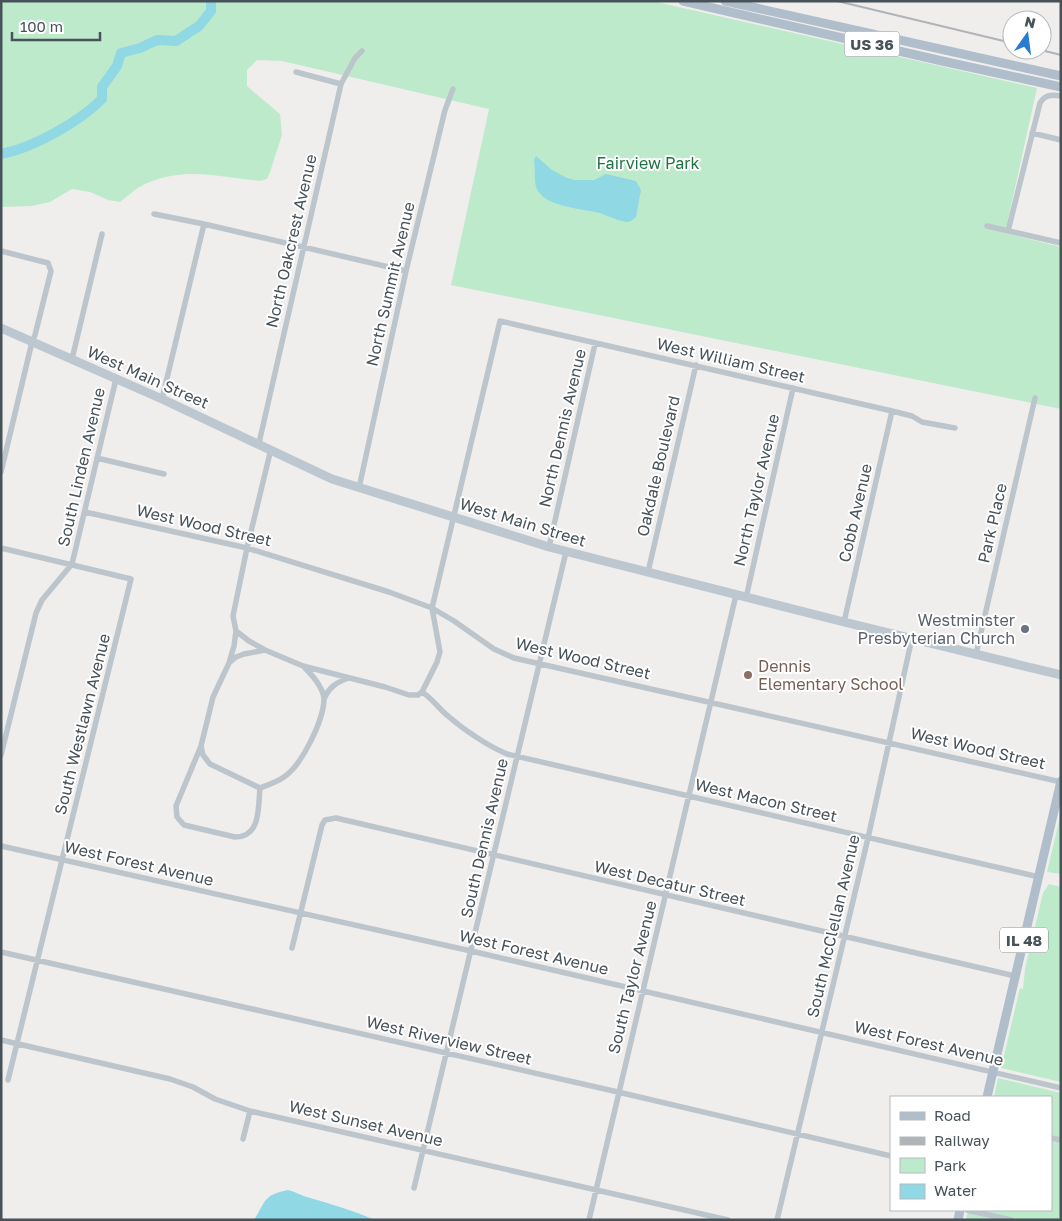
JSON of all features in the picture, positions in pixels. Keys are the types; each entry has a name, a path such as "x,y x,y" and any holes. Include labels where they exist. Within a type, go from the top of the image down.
{"main road":[{"name":"US 36","path":"683,1 1061,87"},
{"name":"US 36","path":"725,1 1061,76"},
{"name":"IL 48","path":"987,1096 1061,782"}],"street":[{"name":"North Oakcrest Avenue","path":"259,443 342,84 355,58 362,51"},
{"path":"296,72 342,84"},
{"name":"North Summit Avenue","path":"359,488 406,271 445,110 454,89"},
{"path":"1008,231 1040,103 1044,97 1050,95 1061,96"},
{"path":"1032,133 1061,140"},
{"path":"154,214 406,271"},
{"path":"162,399 204,224"},
{"path":"987,226 1061,243"},
{"path":"72,359 102,234"},
{"path":"1,251 48,263 51,271 1,472"},
{"name":"West William Street","path":"453,517 500,321 892,411 912,416 922,422 955,428"},
{"name":"West Main Street","path":"1,328 259,443 332,479 359,488 566,552 746,598 1061,674"},
{"name":"North Dennis Avenue","path":"549,547 595,344"},
{"name":"Oakdale Boulevard","path":"648,572 696,365"},
{"name":"South Linden Avenue","path":"1,755 36,613 42,600 72,564 116,379"},
{"name":"North Taylor Avenue","path":"746,598 793,388"},
{"name":"Park Place","path":"976,654 1035,398"},
{"name":"Cobb Avenue","path":"844,622 892,411"},
{"path":"260,788 257,819 254,828 249,834 242,837 184,825 177,816 176,806 201,746 213,697 234,646 236,631 233,616 271,449"},
{"path":"97,458 164,474"},
{"name":"West Wood Street","path":"85,512 247,548 389,592 432,608 504,654 710,703 1061,782"},
{"path":"236,631 264,650 303,666 409,695 418,695 422,692 438,662 440,652 432,608 453,517"},
{"path":"1,548 72,564"},
{"name":"South Dennis Avenue","path":"414,1188 566,552"},
{"name":"South Westlawn Avenue","path":"8,1080 131,579 72,564"},
{"name":"South Taylor Avenue","path":"589,1220 736,595"},
{"name":"South McClellan Avenue","path":"777,1220 868,838 912,638"},
{"path":"229,662 244,654 264,650"},
{"path":"303,666 319,686 324,700"},
{"path":"260,788 284,777 297,766 317,728 326,693 332,686 349,678"},
{"name":"West Macon Street","path":"422,692 433,699 447,715 496,749 517,756 1039,877"},
{"path":"201,746 202,755 210,764 260,788"},
{"name":"West Decatur Street","path":"300,914 322,825 325,820 336,818 1015,976"},
{"name":"West Forest Avenue","path":"1,846 1061,1088"},
{"path":"292,948 300,914"},
{"name":"West Riverview Street","path":"1,952 890,1156"},
{"name":"West Sunset Avenue","path":"1,1040 170,1079 193,1087 215,1099 250,1111 728,1220"},
{"path":"244,1139 250,1111"},
{"path":"971,1211 1010,1220"}],"green space":[{"name":"Fairview Park","path":"1,1 652,1 1037,88 1005,233 1061,247 1061,409 451,285 489,109 282,61 257,60 247,70 247,86 280,114 282,135 267,179 260,181 202,174 174,175 145,184 120,202 108,200 90,192 72,189 50,202 31,206 1,207"},
{"path":"1061,813 1061,874 1047,872"},
{"path":"1049,884 1061,887 1061,1082 1001,1068 1020,988 1023,989 1025,969 1043,893"},
{"path":"998,1078 1061,1093 1061,1214 1058,1220 966,1220 968,1211 1052,1211 1052,1096 994,1096"}],"water":[{"path":"536,156 552,170 574,180 594,180 606,174 636,181 641,190 636,217 626,222 600,213 550,201 536,188 534,160"},
{"path":"288,1190 375,1220 254,1220 263,1203 269,1197"}],"waterway":[{"path":"1,154 27,146 55,133 92,108 102,99 102,87 117,66 121,53 140,48 157,40 176,41 199,26 211,11 211,1"}],"railway":[{"path":"837,1 1002,41"},
{"path":"1052,53 1061,55"}],"place":[{"name":"Westminster Presbyterian Church","path":"1025,629"},
{"name":"Dennis Elementary School","path":"748,675"}]}
